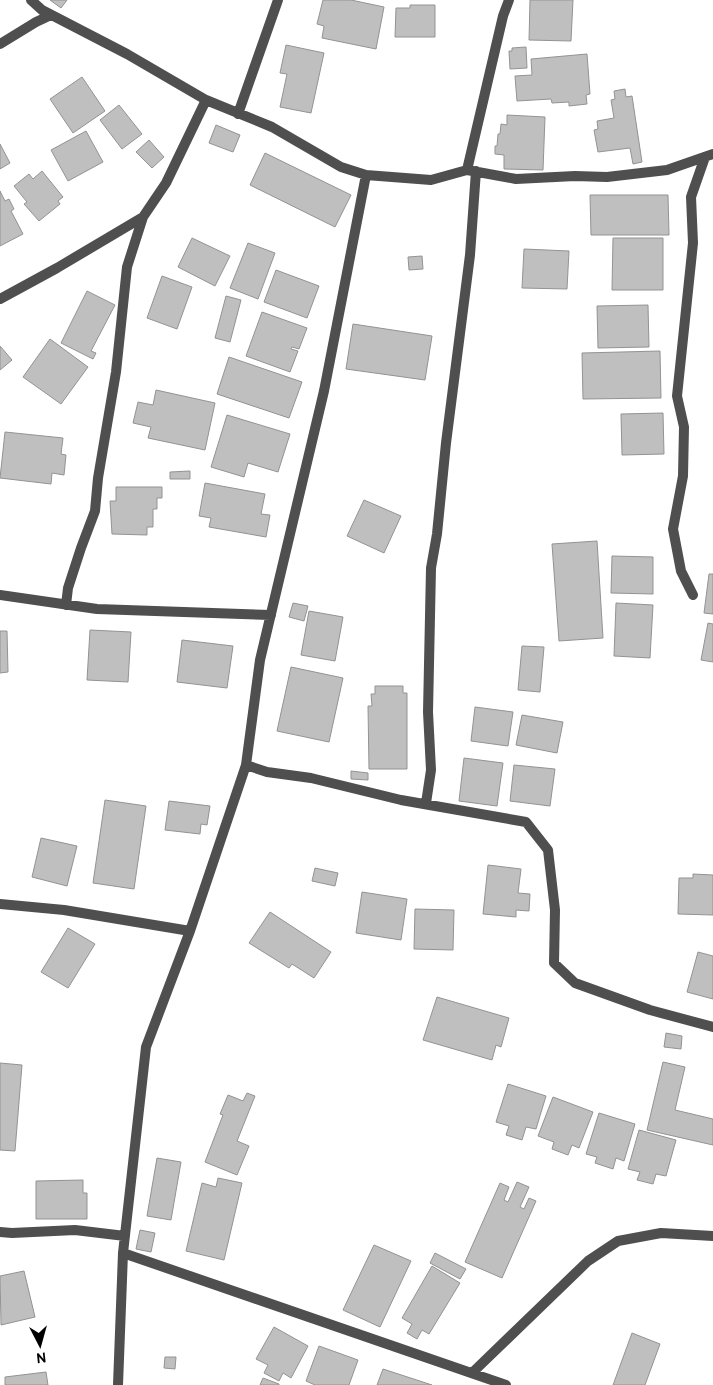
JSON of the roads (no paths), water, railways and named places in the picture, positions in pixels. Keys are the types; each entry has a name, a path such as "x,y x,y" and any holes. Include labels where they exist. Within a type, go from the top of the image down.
{"street":[{"path":"31,0 42,10 127,54 206,100 272,127 341,167 366,174 431,180 471,171 516,179 575,176 607,177 667,170 709,155"},
{"path":"238,114 278,0"},
{"path":"426,803 431,770 428,712 431,568 437,534 446,443 470,255 471,171 503,16 508,0"},
{"path":"0,44 51,15"},
{"path":"66,604 68,588 80,548 95,511 98,478 116,372 127,266 142,217 166,183 206,100"},
{"path":"693,595 681,571 673,529 683,476 684,427 677,396 694,243 690,197 709,155"},
{"path":"118,1385 123,1253 146,1046 190,931 246,765 260,660 324,391 366,174"},
{"path":"0,299 57,268 142,217"},
{"path":"0,595 97,609 271,615"},
{"path":"246,765 267,772 311,778 401,800 526,822 548,850 555,910 554,963 575,983 650,1010 713,1027"},
{"path":"0,904 64,910 190,931"},
{"path":"0,1232 74,1230 125,1236"},
{"path":"472,1373 588,1261 618,1241 661,1233 713,1236"},
{"path":"123,1253 472,1373 487,1382 506,1385"}]}
